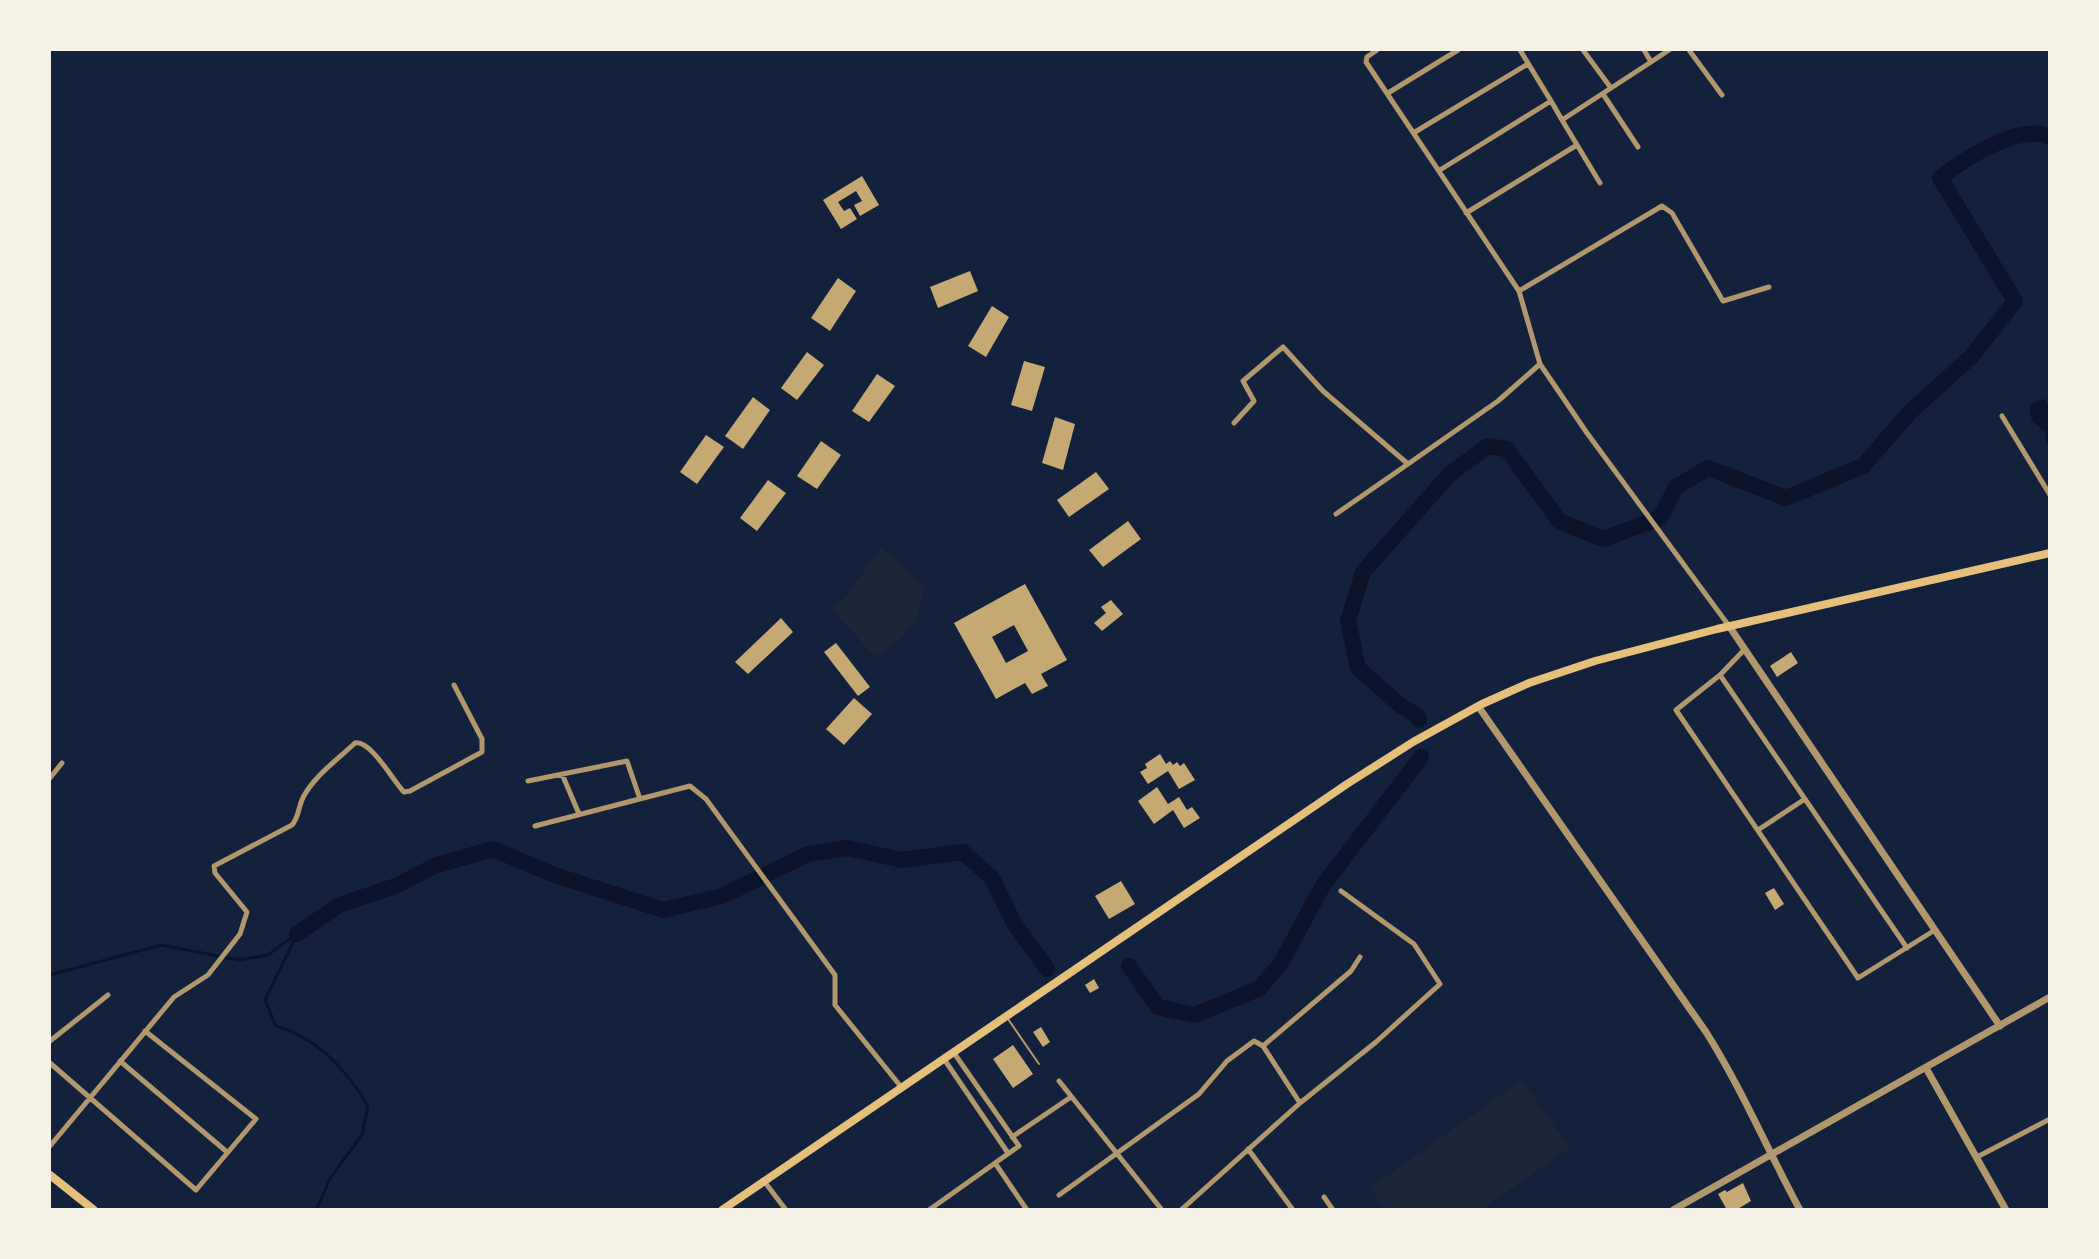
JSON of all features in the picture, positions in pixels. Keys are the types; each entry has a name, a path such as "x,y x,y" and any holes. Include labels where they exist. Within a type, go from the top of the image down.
{"main road":[{"path":"722,1209 1347,783 1478,706 1529,683 1594,660 1729,626 2049,553"},
{"path":"50,1175 89,1208"}],"street":[{"path":"1377,50 1365,59 1519,291 1540,364 1630,493 1745,649 2000,1026"},
{"path":"1388,93 1458,50"},
{"path":"1520,50 1600,183"},
{"path":"1584,50 1611,88"},
{"path":"1644,50 1651,62"},
{"path":"1563,120 1669,50"},
{"path":"1689,50 1722,95"},
{"path":"1415,132 1528,64"},
{"path":"1603,94 1638,147"},
{"path":"1440,170 1551,101"},
{"path":"1466,213 1577,145"},
{"path":"1519,291 1662,206 1672,213 1722,301 1769,287"},
{"path":"1234,423 1254,401 1243,381 1283,347 1323,391 1408,464"},
{"path":"1336,514 1498,401 1540,364"},
{"path":"2002,416 2049,495"},
{"path":"1745,649 1720,675 1676,710 1858,978 1935,930"},
{"path":"1720,675 1907,948"},
{"path":"50,1146 174,997 202,981 240,934 247,914 215,873 214,866 292,825 297,819 304,794 355,743 363,744 373,756 383,762 404,792 410,791 482,752 482,739 454,686"},
{"path":"1478,706 1706,1032 1739,1088 1770,1155 1800,1209"},
{"path":"528,781 627,761 640,799"},
{"path":"50,778 62,763"},
{"path":"562,774 579,814"},
{"path":"535,826 690,786 706,799 835,975 836,1005 902,1088"},
{"path":"1758,830 1805,799"},
{"path":"1181,1209 1300,1103 1376,1042 1440,984 1414,944 1341,891"},
{"path":"1263,1046 1351,971 1360,957"},
{"path":"50,1041 108,996"},
{"path":"1673,1209 2049,997"},
{"path":"50,1063 196,1190 256,1119 145,1031"},
{"path":"1059,1195 1199,1094 1227,1061 1244,1046 1254,1041 1263,1046 1300,1103"},
{"path":"929,1209 1018,1146 954,1053"},
{"path":"944,1059 1008,1153"},
{"path":"120,1061 227,1152"},
{"path":"1926,1068 2006,1209"},
{"path":"1059,1081 1162,1209"},
{"path":"1012,1137 1071,1097"},
{"path":"1977,1158 2049,1119"},
{"path":"1248,1149 1292,1209"},
{"path":"995,1163 1027,1209"},
{"path":"764,1181 786,1209"},
{"path":"1324,1197 1333,1209"},
{"path":"940,1201 945,1209"}],"lane":[{"path":"1006,1017 1039,1064"}],"shaded area":[{"path":"2039,399 2046,400 2049,407 2049,442 2047,443 2045,432 2032,421 2029,406"},
{"path":"881,548 909,571 924,589 918,613 909,629 895,643 875,657 832,609 847,595"},
{"path":"1522,1080 1570,1148 1482,1209 1385,1209 1370,1188"}],"building":[{"path":"862,176 879,205 860,216 854,205 862,201 856,191 838,202 844,211 850,208 857,219 841,229 823,200"},
{"path":"970,271 978,291 938,308 930,287"},
{"path":"838,278 856,291 830,331 811,318"},
{"path":"992,306 1009,317 986,357 968,346"},
{"path":"807,352 824,365 797,400 781,388"},
{"path":"1024,361 1045,367 1032,411 1011,405"},
{"path":"877,374 895,386 869,422 852,411"},
{"path":"753,397 770,410 743,449 725,436"},
{"path":"1055,417 1075,424 1063,470 1042,463"},
{"path":"706,435 724,447 697,484 680,472"},
{"path":"821,441 841,455 817,489 797,476"},
{"path":"1096,472 1109,489 1069,517 1057,500"},
{"path":"768,480 786,493 757,531 740,518"},
{"path":"1128,521 1141,539 1103,567 1089,550"},
{"path":"1025,584 1067,660 1041,674 1048,686 1032,694 1025,683 996,699 954,623","holes":["1014,625 1028,651 1006,663 992,637"]},
{"path":"1111,600 1123,614 1102,631 1094,623 1106,613 1101,607"},
{"path":"781,618 793,632 748,674 735,662"},
{"path":"836,643 870,687 858,696 824,652"},
{"path":"1791,652 1798,663 1777,677 1770,666"},
{"path":"854,698 872,714 844,745 826,729"},
{"path":"1160,754 1166,764 1170,761 1173,765 1177,762 1180,766 1184,763 1195,780 1179,789 1168,771 1148,784 1140,772 1147,768 1145,764"},
{"path":"1157,787 1168,804 1179,797 1187,810 1192,807 1200,818 1184,828 1173,810 1154,824 1138,801"},
{"path":"1121,881 1135,904 1109,919 1095,896"},
{"path":"1774,888 1784,904 1775,910 1765,893"},
{"path":"1094,979 1099,988 1090,993 1085,985"},
{"path":"1041,1027 1050,1042 1043,1047 1033,1032"},
{"path":"1013,1045 1033,1074 1013,1088 993,1059"},
{"path":"1743,1183 1751,1201 1736,1210 1727,1210 1718,1194"}],"waterway":[{"path":"1419,720 1418,716 1400,705 1358,668 1348,621 1363,572 1450,474 1488,446 1507,449 1559,521 1603,539 1660,518 1676,487 1708,468 1786,498 1863,466 1910,412 1971,357 2015,301 1940,178 1977,153 2008,139 2038,134 2050,137"},
{"path":"1129,966 1158,1007 1195,1015 1260,988 1281,963 1322,887 1421,757"},
{"path":"297,934 339,905 398,885 434,866 493,849 552,874 663,910 722,896 808,854 847,848 902,860 963,852 992,878 1014,923 1047,969"},
{"path":"50,975 161,945 239,960 268,955 296,934"},
{"path":"297,934 265,1000 276,1026 304,1038 330,1057 351,1080 368,1106 362,1135 331,1177 316,1210"}]}
